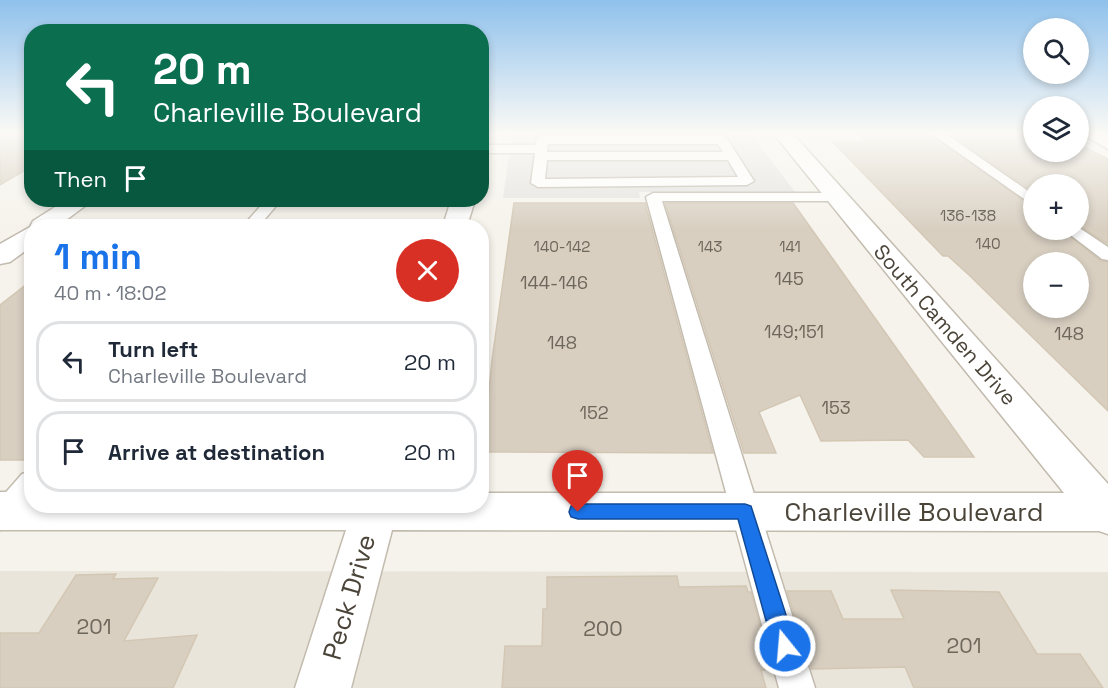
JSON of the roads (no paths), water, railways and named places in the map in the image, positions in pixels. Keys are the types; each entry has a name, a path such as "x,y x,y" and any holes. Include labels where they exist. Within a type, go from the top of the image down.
{"street":[{"name":"South Camden Drive","path":"810,166 1107,513"},
{"path":"52,219 70,207"},
{"path":"0,256 24,240"},
{"name":"Charleville Boulevard","path":"9,506 24,506"},
{"name":"Charleville Boulevard","path":"489,510 1107,513"},
{"name":"Peck Drive","path":"323,688 374,513"}],"lane":[{"path":"540,166 538,183 747,181 738,166"},
{"path":"983,166 1023,194"},
{"path":"797,688 653,197 836,197"},
{"path":"257,219 268,207"},
{"path":"1086,240 1108,255"}]}
